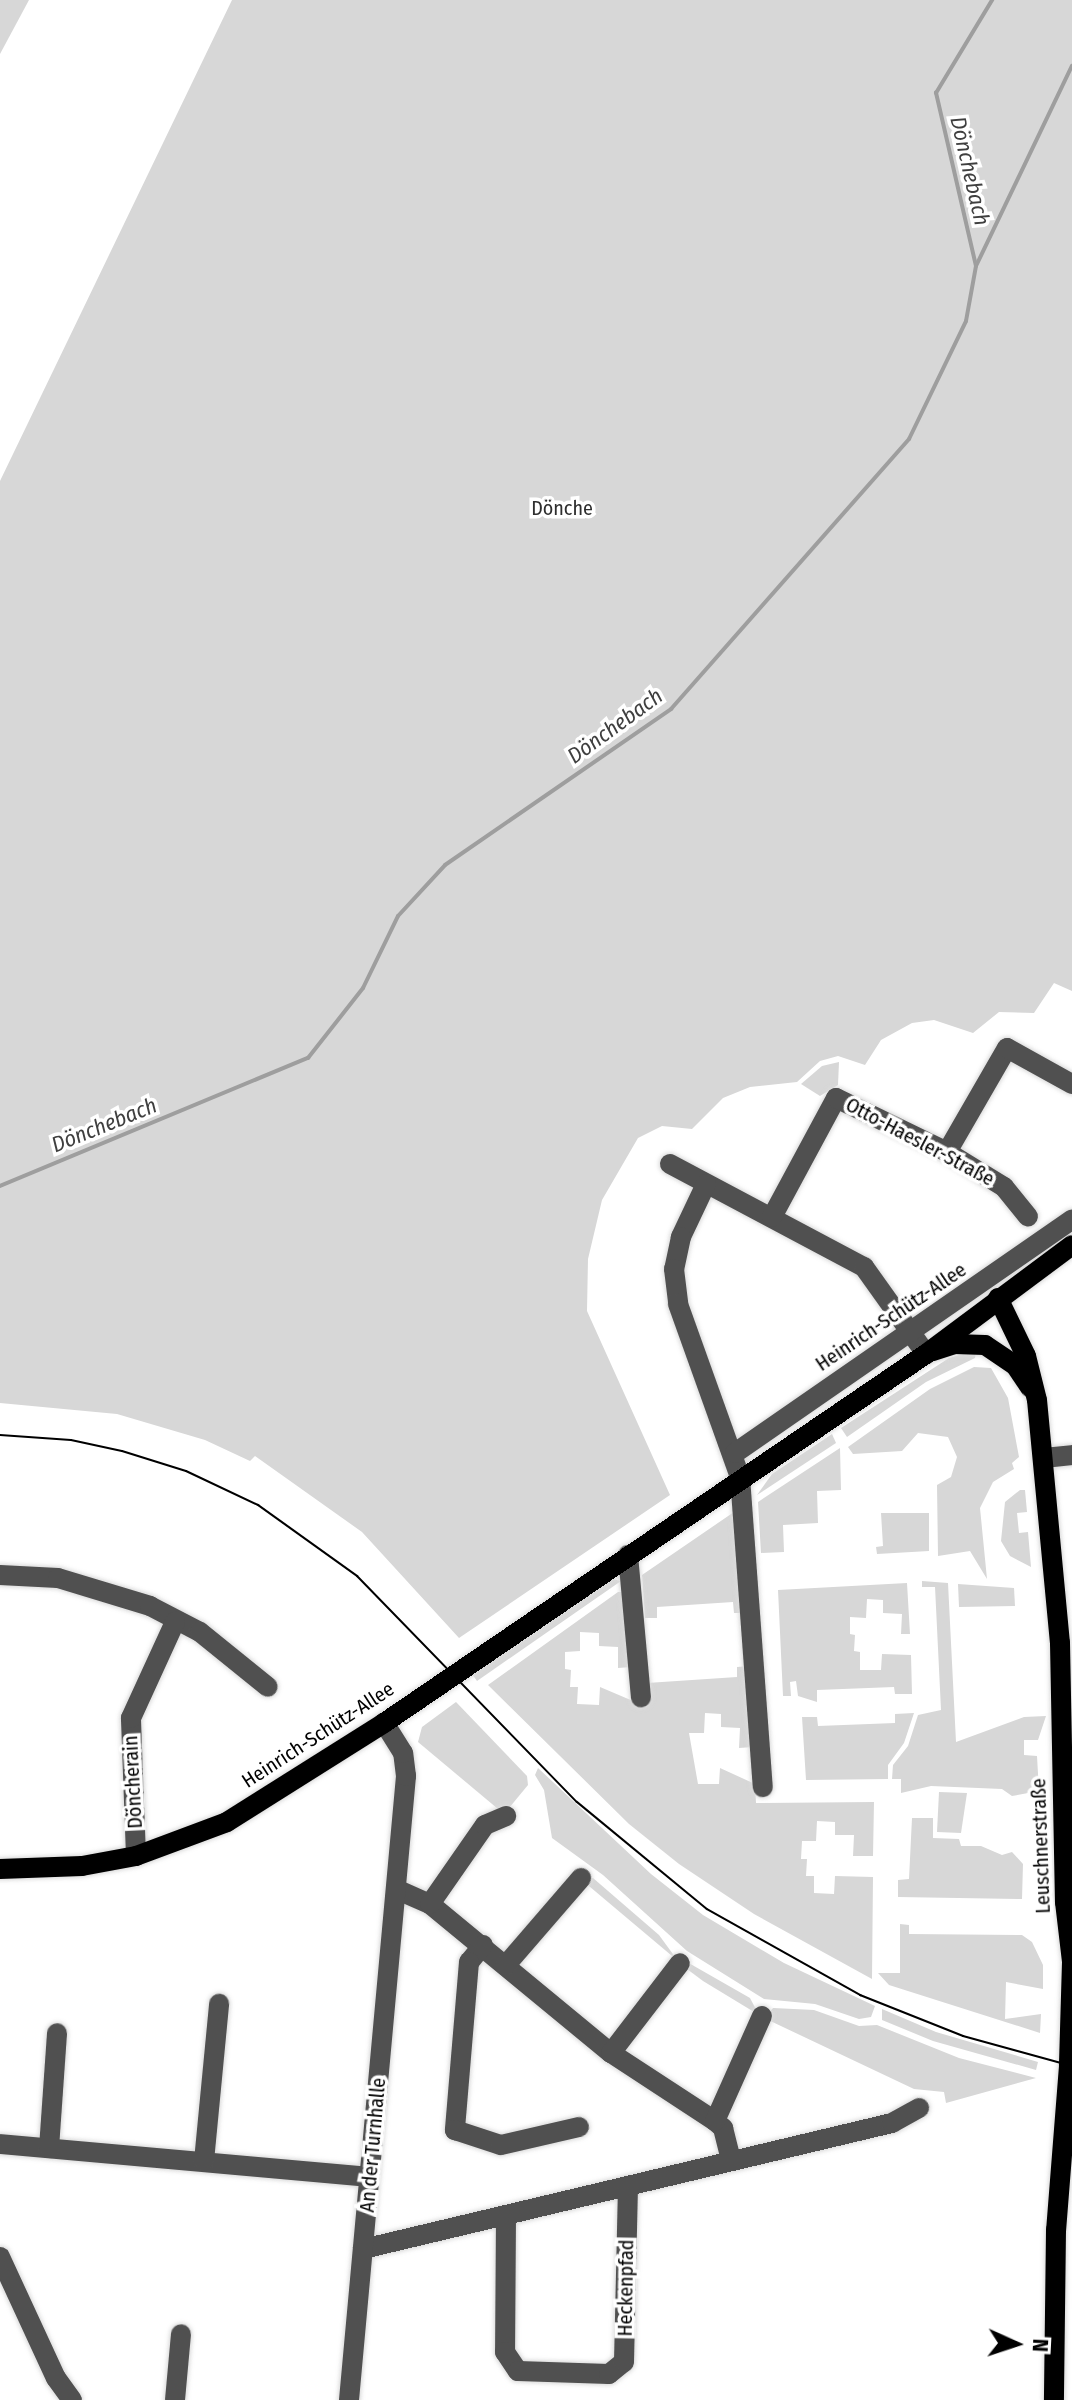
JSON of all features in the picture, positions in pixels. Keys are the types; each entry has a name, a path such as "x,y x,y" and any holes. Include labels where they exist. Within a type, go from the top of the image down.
{"main road":[{"name":"Heinrich-Schütz-Allee","path":"0,1869 82,1866 136,1856 227,1822 384,1723 740,1477 926,1354 998,1298 1048,1249 1072,1245"},
{"name":"Leuschnerstraße","path":"998,1298 1026,1356 1037,1400 1060,1643 1067,1762 1072,1962 1070,2096 1056,2230 1054,2400"},
{"path":"926,1354 954,1344 985,1345 1015,1365 1037,1400"}],"street":[{"path":"947,1152 1007,1048 1072,1084"},
{"name":"Otto-Haesler-Straße","path":"772,1217 836,1098 947,1152 1004,1187 1028,1217"},
{"path":"670,1164 864,1267 926,1354"},
{"path":"706,1184 681,1237 674,1269 678,1304 735,1453 740,1477 754,1605 763,1787"},
{"name":"Heinrich-Schütz-Allee","path":"735,1453 910,1332 1048,1249 1072,1220"},
{"path":"1044,1458 1072,1455"},
{"path":"628,1555 641,1697"},
{"path":"0,1575 58,1578 99,1587 150,1606 175,1622 200,1632 268,1687"},
{"name":"Döncherain","path":"136,1856 131,1718 175,1622"},
{"name":"An der Turnhalle","path":"349,2400 398,1890 406,1776 403,1753 384,1723"},
{"path":"430,1904 485,1825 506,1816"},
{"path":"506,1965 581,1878"},
{"path":"398,1890 430,1904 611,2053 715,2121 723,2128 731,2160"},
{"path":"483,1945 469,1962 455,2130 501,2145 579,2127"},
{"path":"611,2053 680,1963"},
{"path":"204,2161 219,2004"},
{"path":"715,2121 762,2016"},
{"path":"49,2148 57,2033"},
{"path":"363,2249 892,2123 919,2108"},
{"path":"0,2149 49,2148 369,2177"},
{"name":"Heckenpfad","path":"506,2216 505,2352 518,2371 609,2374 624,2362 628,2186"},
{"path":"0,2257 56,2378 72,2400"},
{"path":"175,2400 181,2334"}],"green space":[{"path":"0,0 29,0 0,54"},
{"name":"Dönche","path":"232,0 1072,0 1072,991 1054,983 1034,1013 999,1012 973,1033 934,1020 912,1023 881,1040 865,1065 838,1056 820,1061 797,1082 750,1087 723,1098 692,1129 662,1126 638,1138 602,1200 588,1259 587,1311 670,1495 459,1638 362,1532 255,1456 250,1461 205,1440 117,1414 0,1403 0,481"},
{"path":"839,1062 838,1085 820,1096 801,1084 822,1066"},
{"path":"976,1350 975,1358 926,1382 847,1437 841,1428 949,1358"},
{"path":"974,1367 991,1368 1008,1398 1019,1457 1012,1463 1014,1469 993,1482 980,1508 987,1579 970,1551 938,1556 937,1485 951,1477 957,1457 948,1437 918,1433 902,1451 853,1454 848,1447 930,1389"},
{"path":"832,1434 836,1443 757,1495 772,1474"},
{"path":"840,1448 841,1490 817,1491 818,1523 783,1525 784,1552 761,1553 758,1502"},
{"path":"1020,1490 1025,1490 1027,1512 1017,1513 1019,1533 1028,1532 1031,1567 1010,1556 1001,1541 1005,1502"},
{"path":"734,1512 746,1613 734,1613 733,1602 657,1607 657,1618 645,1618 642,1575"},
{"path":"881,1513 929,1513 929,1551 877,1554 876,1547 883,1546"},
{"path":"612,1579 621,1581 477,1681 472,1674"},
{"path":"922,1581 948,1583 956,1742 1024,1717 1046,1716 1038,1740 1024,1740 1024,1755 1037,1756 1039,1791 1012,1796 1002,1789 931,1786 901,1793 901,1779 892,1779 893,1765 908,1746 918,1715 941,1710 935,1587 922,1587"},
{"path":"907,1583 910,1634 901,1634 902,1614 883,1613 883,1600 867,1599 866,1618 850,1617 850,1634 855,1635 854,1651 860,1652 860,1670 881,1670 882,1654 911,1655 912,1694 895,1694 894,1687 817,1690 817,1702 798,1696 796,1681 790,1682 791,1696 783,1696 778,1590"},
{"path":"958,1584 1014,1588 1015,1606 959,1607"},
{"path":"618,1592 623,1592 631,1667 618,1668 618,1647 599,1646 599,1633 580,1632 580,1651 565,1652 565,1669 571,1670 570,1687 578,1687 577,1704 599,1705 600,1687 633,1701 647,1683 737,1677 737,1667 750,1666 753,1747 739,1748 740,1728 721,1727 721,1714 705,1713 704,1733 689,1733 698,1784 719,1784 720,1768 755,1784 756,1803 874,1802 873,1856 853,1856 854,1835 835,1835 835,1822 817,1821 816,1841 802,1841 801,1859 807,1859 806,1876 814,1876 814,1893 834,1894 835,1876 873,1877 872,1979 754,1914 679,1864 629,1824 488,1685"},
{"path":"456,1702 527,1776 528,1785 504,1814 418,1742 422,1727"},
{"path":"914,1713 904,1743 888,1765 888,1779 806,1780 802,1717 817,1717 818,1726 895,1723 895,1714"},
{"path":"538,1768 651,1874 703,1915 784,1963 875,2006 871,2017 859,2019 815,2004 764,1999 687,1951 603,1875 552,1838 544,1790 535,1775"},
{"path":"939,1792 967,1793 961,1833 937,1832"},
{"path":"912,1818 933,1818 933,1838 959,1839 961,1846 981,1846 1002,1855 1012,1852 1023,1864 1022,1899 898,1897 898,1880 909,1879"},
{"path":"593,1878 659,1935 678,1961 583,1881"},
{"path":"900,1924 909,1925 909,1934 1022,1935 1032,1942 1043,1965 1043,1989 1006,1982 1005,2019 1041,2014 1040,2033 889,1985 878,1973 900,1973"},
{"path":"687,1962 750,1998 759,2015 703,1981 683,1966"},
{"path":"773,2008 814,2010 859,2026 877,2025 959,2058 1036,2078 946,2103 944,2092 914,2089 764,2018"},
{"path":"882,2009 936,2032 1038,2062 1036,2070 933,2041 882,2020"}],"waterway":[{"name":"Dönchebach","path":"0,1186 308,1058 363,988 398,916 445,865 671,709 909,439 966,321 976,266 936,93 992,0"},
{"path":"976,266 1072,66"}],"tram line":[{"path":"0,1435 71,1440 122,1451 186,1471 258,1505 357,1576 577,1802 707,1909 860,1995 963,2036 1072,2066"}]}
